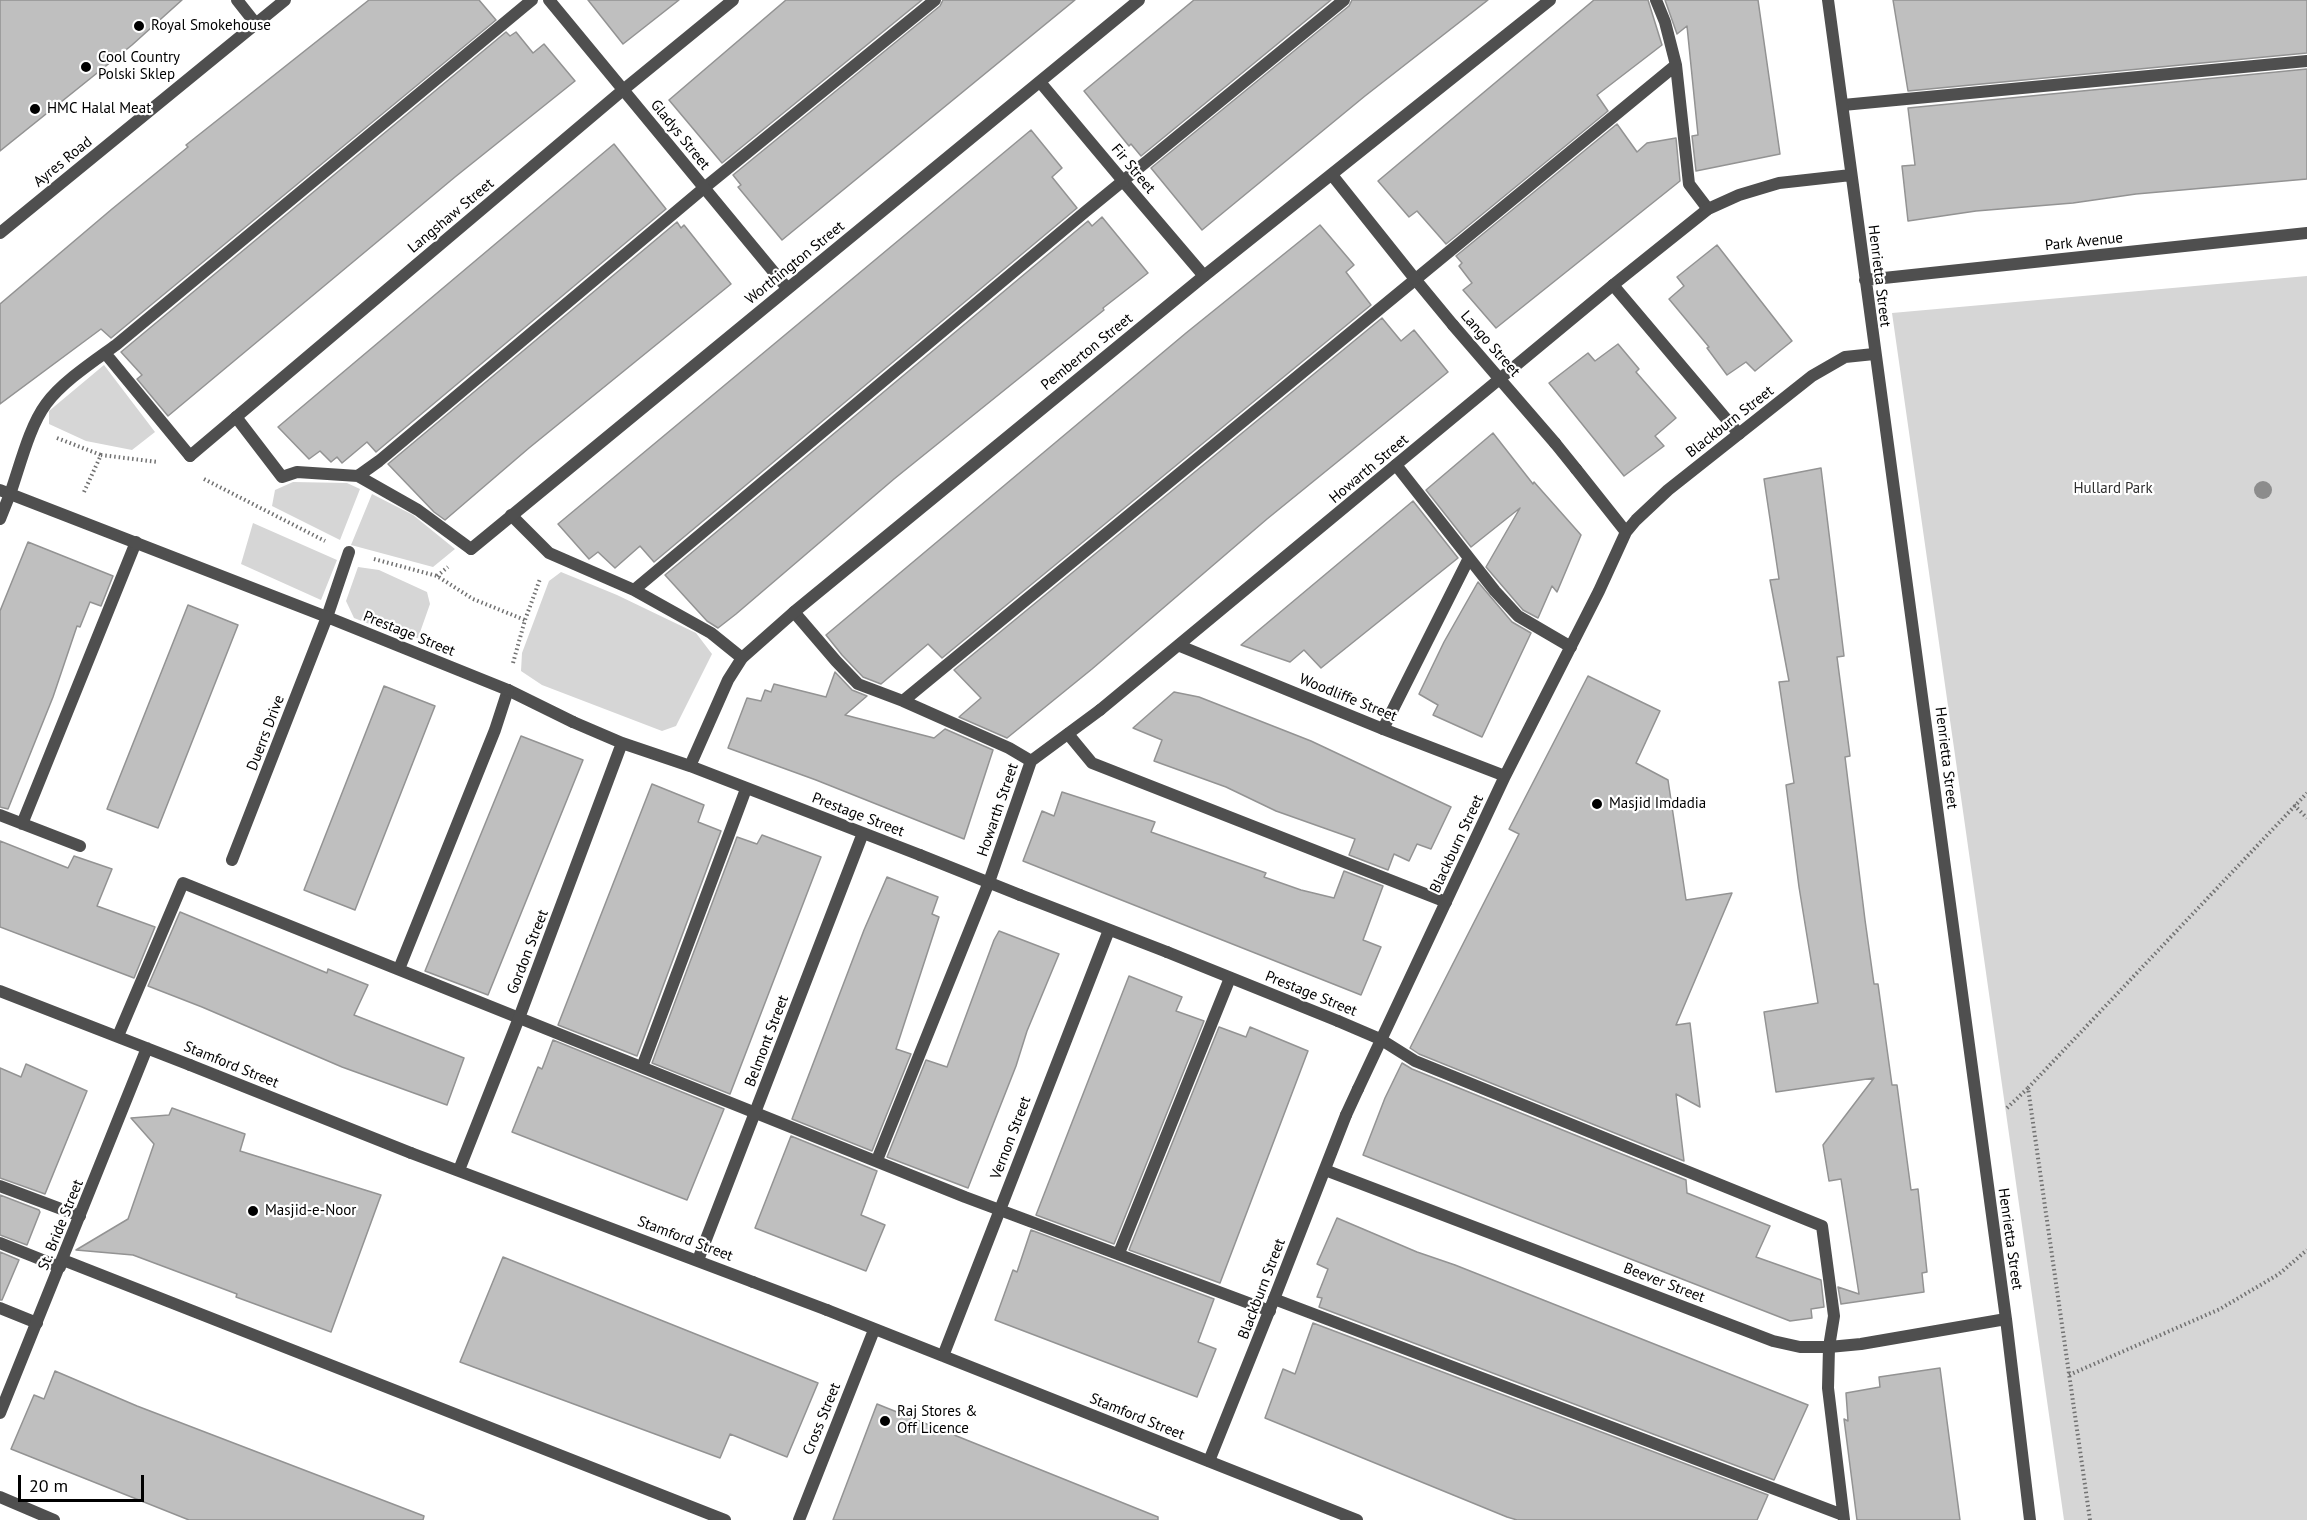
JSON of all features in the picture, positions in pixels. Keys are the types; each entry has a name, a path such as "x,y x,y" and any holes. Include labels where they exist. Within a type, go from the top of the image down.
{"street":[{"path":"237,0 256,24"},
{"name":"Ayres Road","path":"0,233 285,0"},
{"path":"0,519 5,492 46,403 532,0"},
{"name":"Gladys Street","path":"549,0 787,288"},
{"name":"Langshaw Street","path":"105,353 190,456 623,90 733,0"},
{"path":"236,417 282,477 297,472 358,476 704,188 935,0"},
{"name":"Worthington Street","path":"358,476 418,510 471,549 1138,0"},
{"path":"634,590 1123,181 1344,0"},
{"name":"Pemberton Street","path":"690,766 728,680 742,658 794,612 1204,276 1550,0"},
{"path":"1656,0 1665,22 1676,65 1689,184 1708,209"},
{"name":"Henrietta Street","path":"1828,0 2006,1320 2030,1520"},
{"path":"1843,105 2307,61"},
{"path":"903,701 1676,65"},
{"name":"Fir Street","path":"1040,82 1204,276"},
{"name":"Howarth Street","path":"877,1160 989,882 1031,761 1180,646 1613,285 1708,209 1739,195 1779,183 1851,175"},
{"name":"Lango Street","path":"1332,176 1453,325 1555,443 1626,532"},
{"name":"Park Avenue","path":"1865,280 2307,233"},
{"path":"1613,285 1739,434"},
{"name":"Blackburn Street","path":"1209,1461 1346,1115 1380,1039 1505,776 1571,647 1626,532 1655,501 1812,376 1835,361 1855,355 1874,354"},
{"path":"1396,465 1495,591 1518,616 1571,647"},
{"name":"Prestage Street","path":"5,492 508,690 622,743 690,766 920,855 1338,1021 1380,1039 1415,1061 1822,1226 1834,1316 1829,1347"},
{"path":"512,515 549,553 634,590 711,633 742,658"},
{"path":"22,824 136,542"},
{"path":"327,617 349,552"},
{"path":"1383,729 1469,558"},
{"path":"794,612 858,684 903,701 1009,748 1031,761"},
{"name":"Duerrs Drive","path":"232,860 327,617"},
{"name":"Woodliffe Street","path":"1180,646 1505,776"},
{"path":"399,969 495,730 508,690"},
{"path":"1068,734 1092,763 1446,902"},
{"name":"Gordon Street","path":"459,1170 519,1018 622,743"},
{"path":"642,1067 746,789"},
{"path":"0,815 80,846"},
{"name":"Belmont Street","path":"698,1260 863,833"},
{"path":"118,1036 183,884 999,1210 1272,1305 1843,1518 1828,1388 1829,1347"},
{"name":"Vernon Street","path":"943,1356 1108,930"},
{"path":"1119,1253 1230,978"},
{"name":"Stamford Street","path":"0,991 411,1153 827,1310 1357,1520"},
{"name":"St. Bride Street","path":"0,1413 62,1264 147,1048"},
{"name":"Beever Street","path":"1324,1170 1773,1341 1800,1347 1861,1344 2006,1320"},
{"path":"0,1186 80,1216"},
{"path":"0,1244 62,1264 724,1520"},
{"path":"0,1308 37,1323"},
{"name":"Cross Street","path":"799,1520 874,1330"},
{"path":"0,1497 54,1520"}],"path":[{"path":"33,429 102,455 167,464"},
{"path":"72,517 102,455"},
{"path":"198,476 286,523 349,552 437,576 473,599 525,620"},
{"path":"508,690 525,620 549,553"},
{"path":"2090,1520 2028,1088 2307,793"},
{"path":"2294,805 2307,818"},
{"path":"2068,1375 2220,1309 2279,1274 2307,1250"}],"green space":[{"name":"Hullard Park","path":"2307,276 2307,1520 2064,1520 1892,313"},
{"path":"104,365 155,432 132,450 86,441 49,424 49,411"},
{"path":"293,482 347,483 360,489 340,540 272,506 275,490"},
{"path":"372,494 413,515 455,549 433,567 351,545"},
{"path":"253,523 337,560 321,600 241,564"},
{"path":"358,567 379,570 427,592 430,604 418,638 398,635 354,618 346,601"},
{"path":"561,572 617,595 696,633 712,654 676,726 662,731 542,685 521,671 522,653 549,581"}],"building":[{"path":"0,0 182,0 132,45 0,151"},
{"path":"369,0 479,0 496,20 111,338 101,329 0,404 0,304 188,147 186,145"},
{"path":"588,0 679,0 623,44"},
{"path":"786,0 922,0 722,163 669,100"},
{"path":"943,0 1075,0 782,240 738,187 741,185 733,175 940,6"},
{"path":"1194,0 1331,0 1141,156 1131,144 1129,146 1084,91"},
{"path":"1352,0 1488,0 1365,96 1202,230 1151,168 1349,6"},
{"path":"1594,0 1648,0 1662,45 1597,95 1608,111 1446,244 1417,211 1409,217 1378,181"},
{"path":"1665,0 1758,0 1780,154 1696,171 1692,136 1698,135 1687,26 1677,34"},
{"path":"1893,0 2307,0 2307,53 1908,91"},
{"path":"506,32 510,36 516,32 533,53 544,44 575,81 455,177 168,416 137,379 142,375 121,352"},
{"path":"2307,69 2307,179 2136,194 2073,203 1976,211 1908,221 1902,166 1915,165 1908,108"},
{"path":"1617,124 1637,152 1647,143 1676,138 1680,181 1496,328 1463,290 1472,283 1459,266 1462,263 1456,256"},
{"path":"1031,130 1062,168 1052,177 1077,208 654,562 640,546 615,568 598,552 589,559 558,524"},
{"path":"614,144 666,209 376,452 367,442 342,463 337,457 331,462 320,451 309,459 278,427"},
{"path":"1102,217 1148,273 894,479 736,614 718,628 707,621 665,575 1088,221 1092,226"},
{"path":"677,222 681,228 684,225 731,284 529,448 445,520 434,512 388,464"},
{"path":"1320,225 1354,265 1346,272 1371,305 942,658 928,644 881,684 863,677 842,655 826,635 1186,333"},
{"path":"1717,245 1792,341 1755,371 1746,362 1727,375 1707,348 1709,347 1669,299 1684,286 1677,277"},
{"path":"1382,318 1401,341 1414,330 1448,372 1267,519 1092,669 1007,738 959,717 981,698 954,670"},
{"path":"1618,344 1639,369 1636,372 1676,418 1655,436 1664,446 1624,476 1549,383 1588,353 1595,361"},
{"path":"1493,433 1533,484 1534,482 1581,535 1557,592 1552,586 1538,618 1523,610 1486,567 1520,508 1471,547 1426,490"},
{"path":"1821,468 1844,656 1837,657 1850,756 1845,757 1865,920 1874,984 1878,984 1892,1085 1897,1085 1911,1190 1918,1189 1927,1272 1922,1273 1924,1292 1841,1304 1838,1287 1859,1294 1841,1179 1829,1181 1823,1145 1874,1078 1776,1092 1764,1012 1818,1003 1799,887 1786,785 1794,783 1779,682 1789,681 1770,580 1779,579 1764,479"},
{"path":"1413,501 1458,558 1321,668 1304,650 1290,662 1241,645"},
{"path":"28,542 113,576 101,606 90,602 80,627 77,626 53,697 8,809 0,807 0,611"},
{"path":"1478,582 1512,622 1531,633 1482,737 1433,715 1438,705 1419,694 1444,642"},
{"path":"188,605 238,625 158,828 107,809"},
{"path":"835,672 852,690 867,696 845,715 934,738 945,729 993,750 964,839 816,780 728,748 747,698 761,701 765,690 771,692 774,684 826,697"},
{"path":"1588,676 1660,711 1636,763 1668,780 1686,900 1732,893 1676,1025 1690,1023 1700,1107 1676,1094 1684,1161 1419,1054 1410,1048 1519,834 1509,829"},
{"path":"384,686 435,706 355,910 304,890"},
{"path":"1174,692 1199,697 1311,741 1451,807 1431,849 1417,844 1409,861 1394,854 1388,870 1349,855 1355,839 1276,811 1226,787 1154,761 1162,740 1133,728"},
{"path":"521,736 583,760 488,995 425,971"},
{"path":"652,784 704,805 698,822 721,831 637,1056 558,1025"},
{"path":"1062,792 1155,822 1151,832 1266,873 1264,877 1301,890 1334,898 1344,871 1383,886 1363,940 1381,947 1361,995 1023,861 1042,811 1054,816"},
{"path":"762,835 821,857 730,1094 652,1063 737,837 757,844"},
{"path":"0,841 68,868 74,856 112,869 97,906 155,927 134,978 0,927"},
{"path":"887,877 938,897 932,914 939,917 896,1049 911,1054 872,1151 792,1119 864,930"},
{"path":"180,912 327,973 328,969 368,985 354,1015 464,1058 447,1105 342,1067 148,986"},
{"path":"999,931 1059,954 1027,1031 1016,1066 968,1188 887,1157 926,1060 947,1067"},
{"path":"1129,976 1182,997 1176,1011 1204,1021 1114,1244 1036,1215"},
{"path":"1219,1027 1246,1037 1250,1027 1308,1051 1220,1283 1129,1250"},
{"path":"553,1040 724,1109 687,1200 512,1132 538,1067 542,1069"},
{"path":"1402,1063 1686,1180 1687,1193 1770,1226 1756,1257 1821,1280 1824,1307 1811,1309 1812,1318 1790,1321 1363,1155 1385,1098"},
{"path":"26,1064 87,1091 45,1194 0,1178 0,1068 21,1077"},
{"name":"Masjid-e-Noor","path":"172,1108 245,1134 240,1151 381,1195 331,1332 236,1297 237,1294 133,1255 76,1250 128,1219 154,1144 131,1118 169,1115"},
{"path":"791,1136 877,1171 861,1215 885,1225 866,1271 755,1228"},
{"path":"0,1195 39,1210 27,1245 0,1235"},
{"path":"1337,1218 1417,1252 1808,1405 1774,1480 1319,1307 1322,1298 1317,1297 1328,1269 1317,1264"},
{"path":"1031,1230 1214,1299 1198,1342 1216,1349 1197,1397 995,1320 1013,1270 1017,1272"},
{"path":"0,1252 19,1260 2,1300 0,1300"},
{"path":"503,1257 818,1383 787,1457 730,1434 720,1458 460,1362"},
{"path":"1313,1323 1768,1495 1757,1520 1517,1520 1507,1517 1265,1418 1283,1369 1295,1374"},
{"path":"1940,1368 1960,1520 1857,1520 1844,1419 1848,1421 1846,1393 1880,1387 1879,1377"},
{"path":"55,1371 137,1406 424,1516 423,1520 189,1520 11,1449 34,1395 44,1399"},
{"path":"877,1404 1158,1517 1158,1520 833,1520"}],"place":[{"name":"Royal Smokehouse","path":"139,26"},
{"name":"Cool Country Polski Sklep","path":"86,67"},
{"name":"HMC Halal Meat","path":"35,109"},
{"name":"Masjid Imdadia","path":"1597,804"},
{"name":"Masjid-e-Noor","path":"253,1211"},
{"name":"Raj Stores & Off Licence","path":"885,1421"}]}
